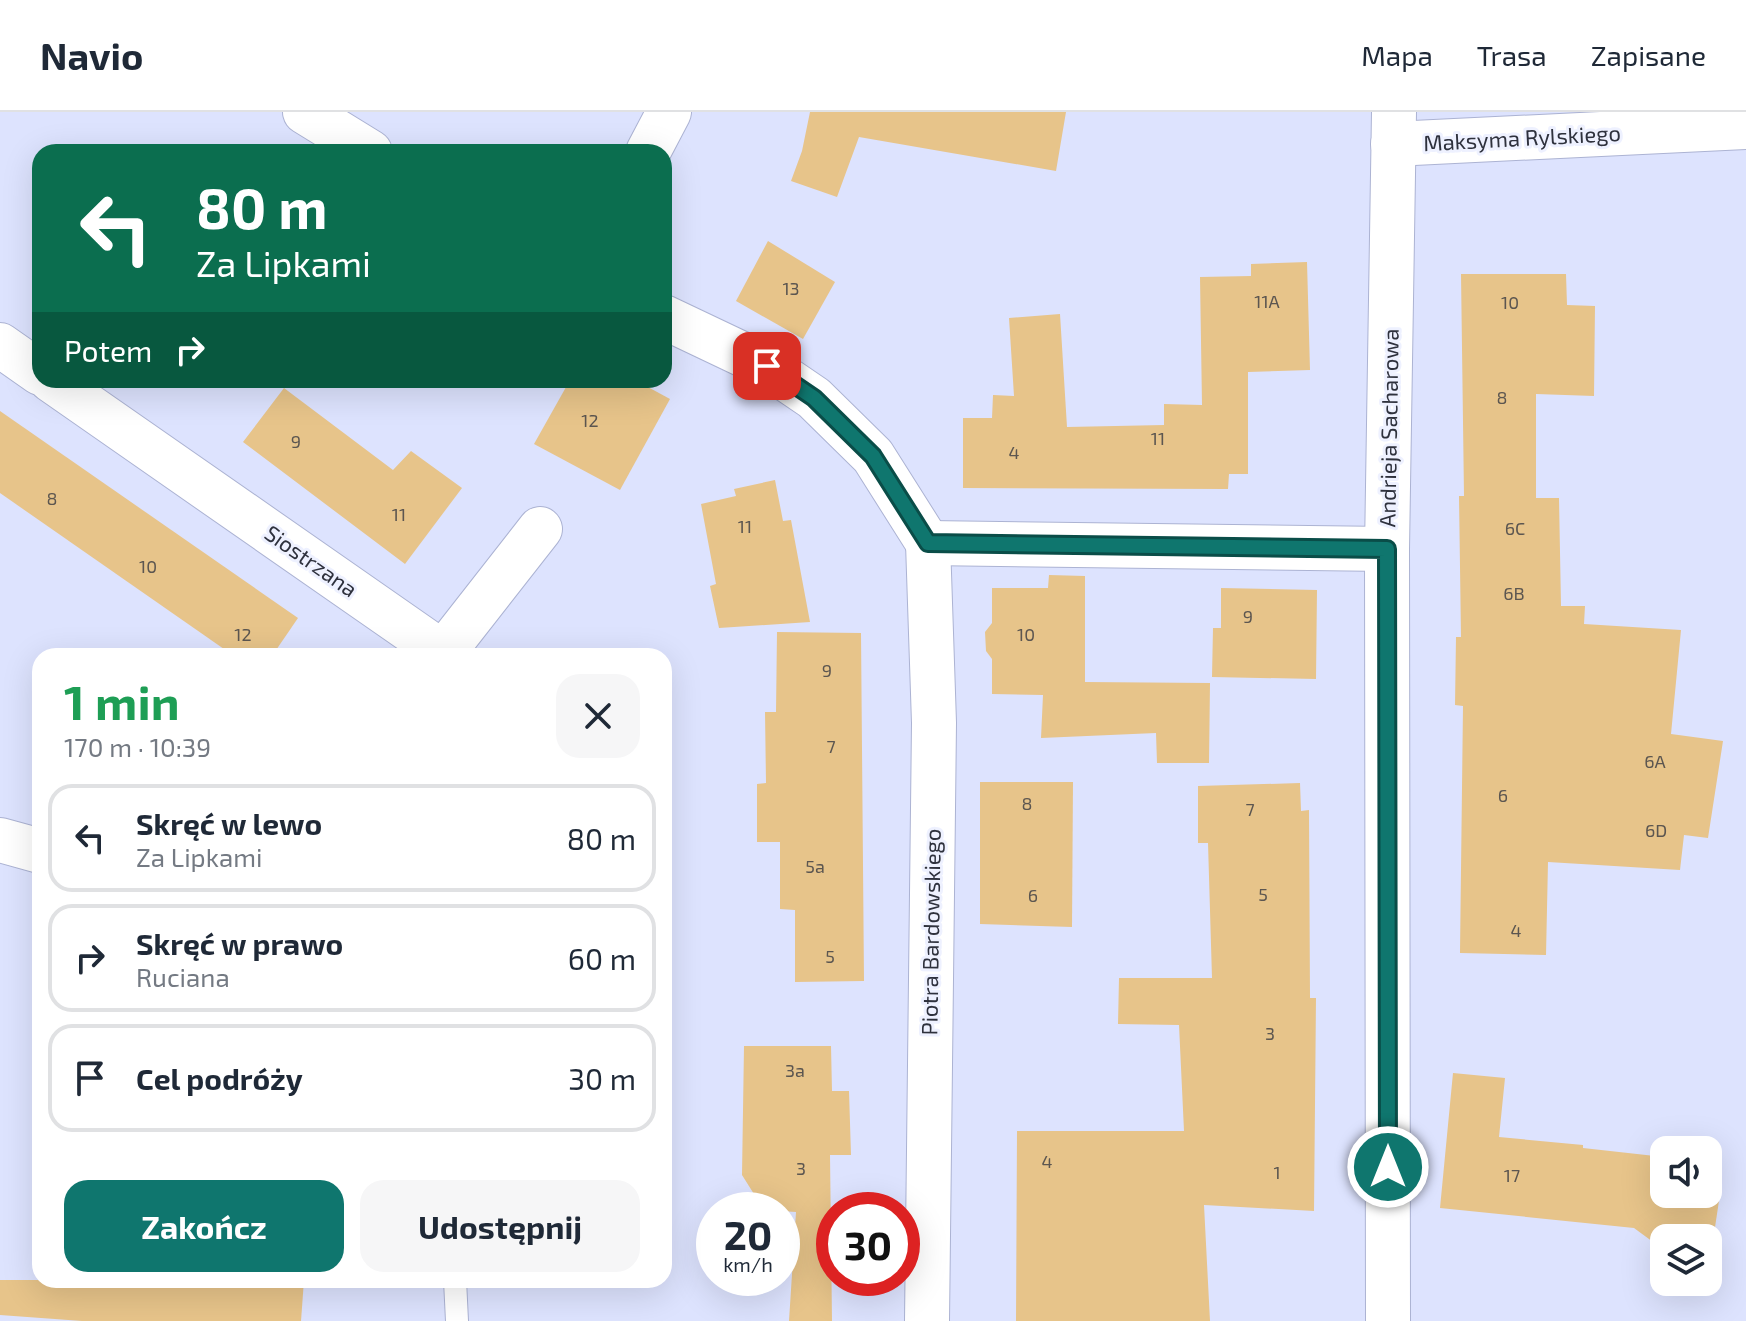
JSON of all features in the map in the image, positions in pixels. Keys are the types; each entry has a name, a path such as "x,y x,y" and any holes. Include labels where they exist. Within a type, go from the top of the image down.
{"street":[{"path":"305,112 357,144"},
{"path":"652,144 669,112"},
{"name":"Maksyma Rylskiego","path":"1394,128 1746,127"},
{"name":"Andrieja Sacharowa","path":"1388,1321 1387,549 1394,128"},
{"path":"672,321 767,366 814,398 873,456 928,543 1387,549"},
{"path":"0,345 32,367"},
{"name":"Siostrzana","path":"62,388 436,648"},
{"name":"Siostrzana","path":"447,648 540,529"},
{"name":"Piotra Bardowskiego","path":"927,1321 934,723 928,543"},
{"path":"0,840 32,849"}],"lane":[{"path":"455,1288 457,1321"}],"building":[{"path":"810,112 1066,112 1056,171 859,137 837,197 791,181 802,151"},
{"path":"768,241 835,282 803,339 736,301"},
{"path":"1307,262 1310,370 1248,372 1248,474 1229,474 1228,489 963,488 963,418 992,418 993,395 1014,396 1009,318 1060,314 1067,427 1164,425 1164,404 1202,405 1200,277 1251,276 1251,264"},
{"path":"1461,274 1566,274 1567,305 1595,306 1594,396 1536,394 1536,498 1559,498 1561,606 1585,606 1584,624 1681,630 1671,734 1723,741 1708,838 1684,835 1680,870 1548,862 1546,955 1460,953 1463,706 1455,705 1456,637 1461,637 1459,496 1464,496"},
{"path":"284,388 393,470 411,451 462,488 405,564 243,442"},
{"path":"566,388 650,388 670,399 620,490 534,444"},
{"path":"0,411 298,618 277,648 223,648 0,493"},
{"path":"775,480 783,521 791,520 810,622 719,628 710,586 716,584 701,504 736,496 734,489"},
{"path":"1049,575 1085,576 1085,682 1210,683 1209,763 1157,763 1156,733 1041,738 1043,695 992,694 992,659 986,651 985,632 992,623 992,588 1048,588"},
{"path":"1221,588 1317,590 1316,679 1212,677 1213,628 1221,628"},
{"path":"777,632 861,633 864,981 795,982 795,910 780,909 780,842 757,842 757,784 766,783 765,712 776,712"},
{"path":"980,782 1073,782 1072,927 980,924"},
{"path":"1300,783 1301,811 1309,810 1310,998 1316,998 1314,1211 1204,1205 1210,1321 1016,1321 1017,1131 1184,1131 1179,1025 1118,1024 1119,978 1212,978 1208,843 1198,843 1198,786"},
{"path":"744,1046 831,1046 832,1091 849,1091 851,1155 830,1155 830,1192 816,1192 816,1296 832,1296 832,1321 789,1321 791,1296 800,1296 800,1192 753,1192 742,1175"},
{"path":"1453,1073 1505,1078 1499,1137 1650,1155 1650,1208 1718,1208 1716,1224 1650,1224 1650,1240 1634,1228 1440,1208"},
{"path":"0,1280 32,1280 32,1288 303,1288 301,1321 82,1321 0,1315"}],"route":[{"path":"767,366 814,398 873,456 928,543 1387,549 1388,1167"}]}
